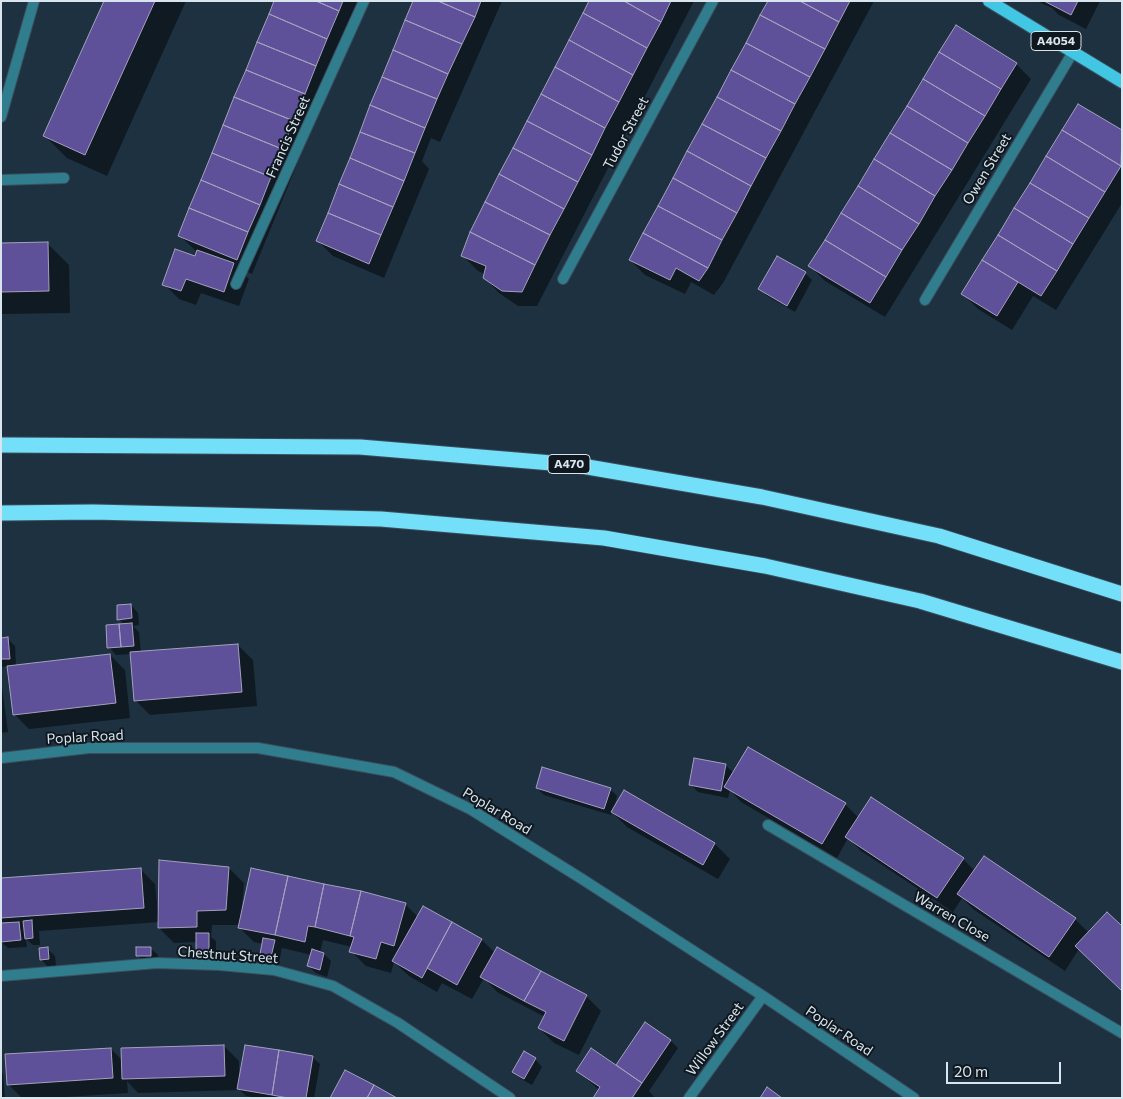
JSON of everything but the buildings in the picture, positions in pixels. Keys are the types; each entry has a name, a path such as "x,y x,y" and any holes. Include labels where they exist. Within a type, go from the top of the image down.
{"highway":[{"name":"A470","path":"1,445 360,447 576,465 762,497 939,536 1122,594"},
{"path":"1,513 93,512 381,519 604,538 765,566 920,601 1122,662"}],"main road":[{"name":"A4054","path":"989,1 1122,82"}],"street":[{"path":"1,118 34,1"},
{"name":"Francis Street","path":"236,284 364,1"},
{"name":"Tudor Street","path":"563,279 713,1"},
{"name":"Owen Street","path":"925,300 1073,52"},
{"path":"1,180 64,178"},
{"name":"Poplar Road","path":"1,758 89,748 258,748 394,772 470,809 582,879 763,996 914,1098"},
{"name":"Warren Close","path":"768,825 1122,1033"},
{"name":"Chestnut Street","path":"1,976 157,963 219,965 274,970 333,986 398,1023 510,1098"},
{"name":"Willow Street","path":"689,1098 763,996"}]}
